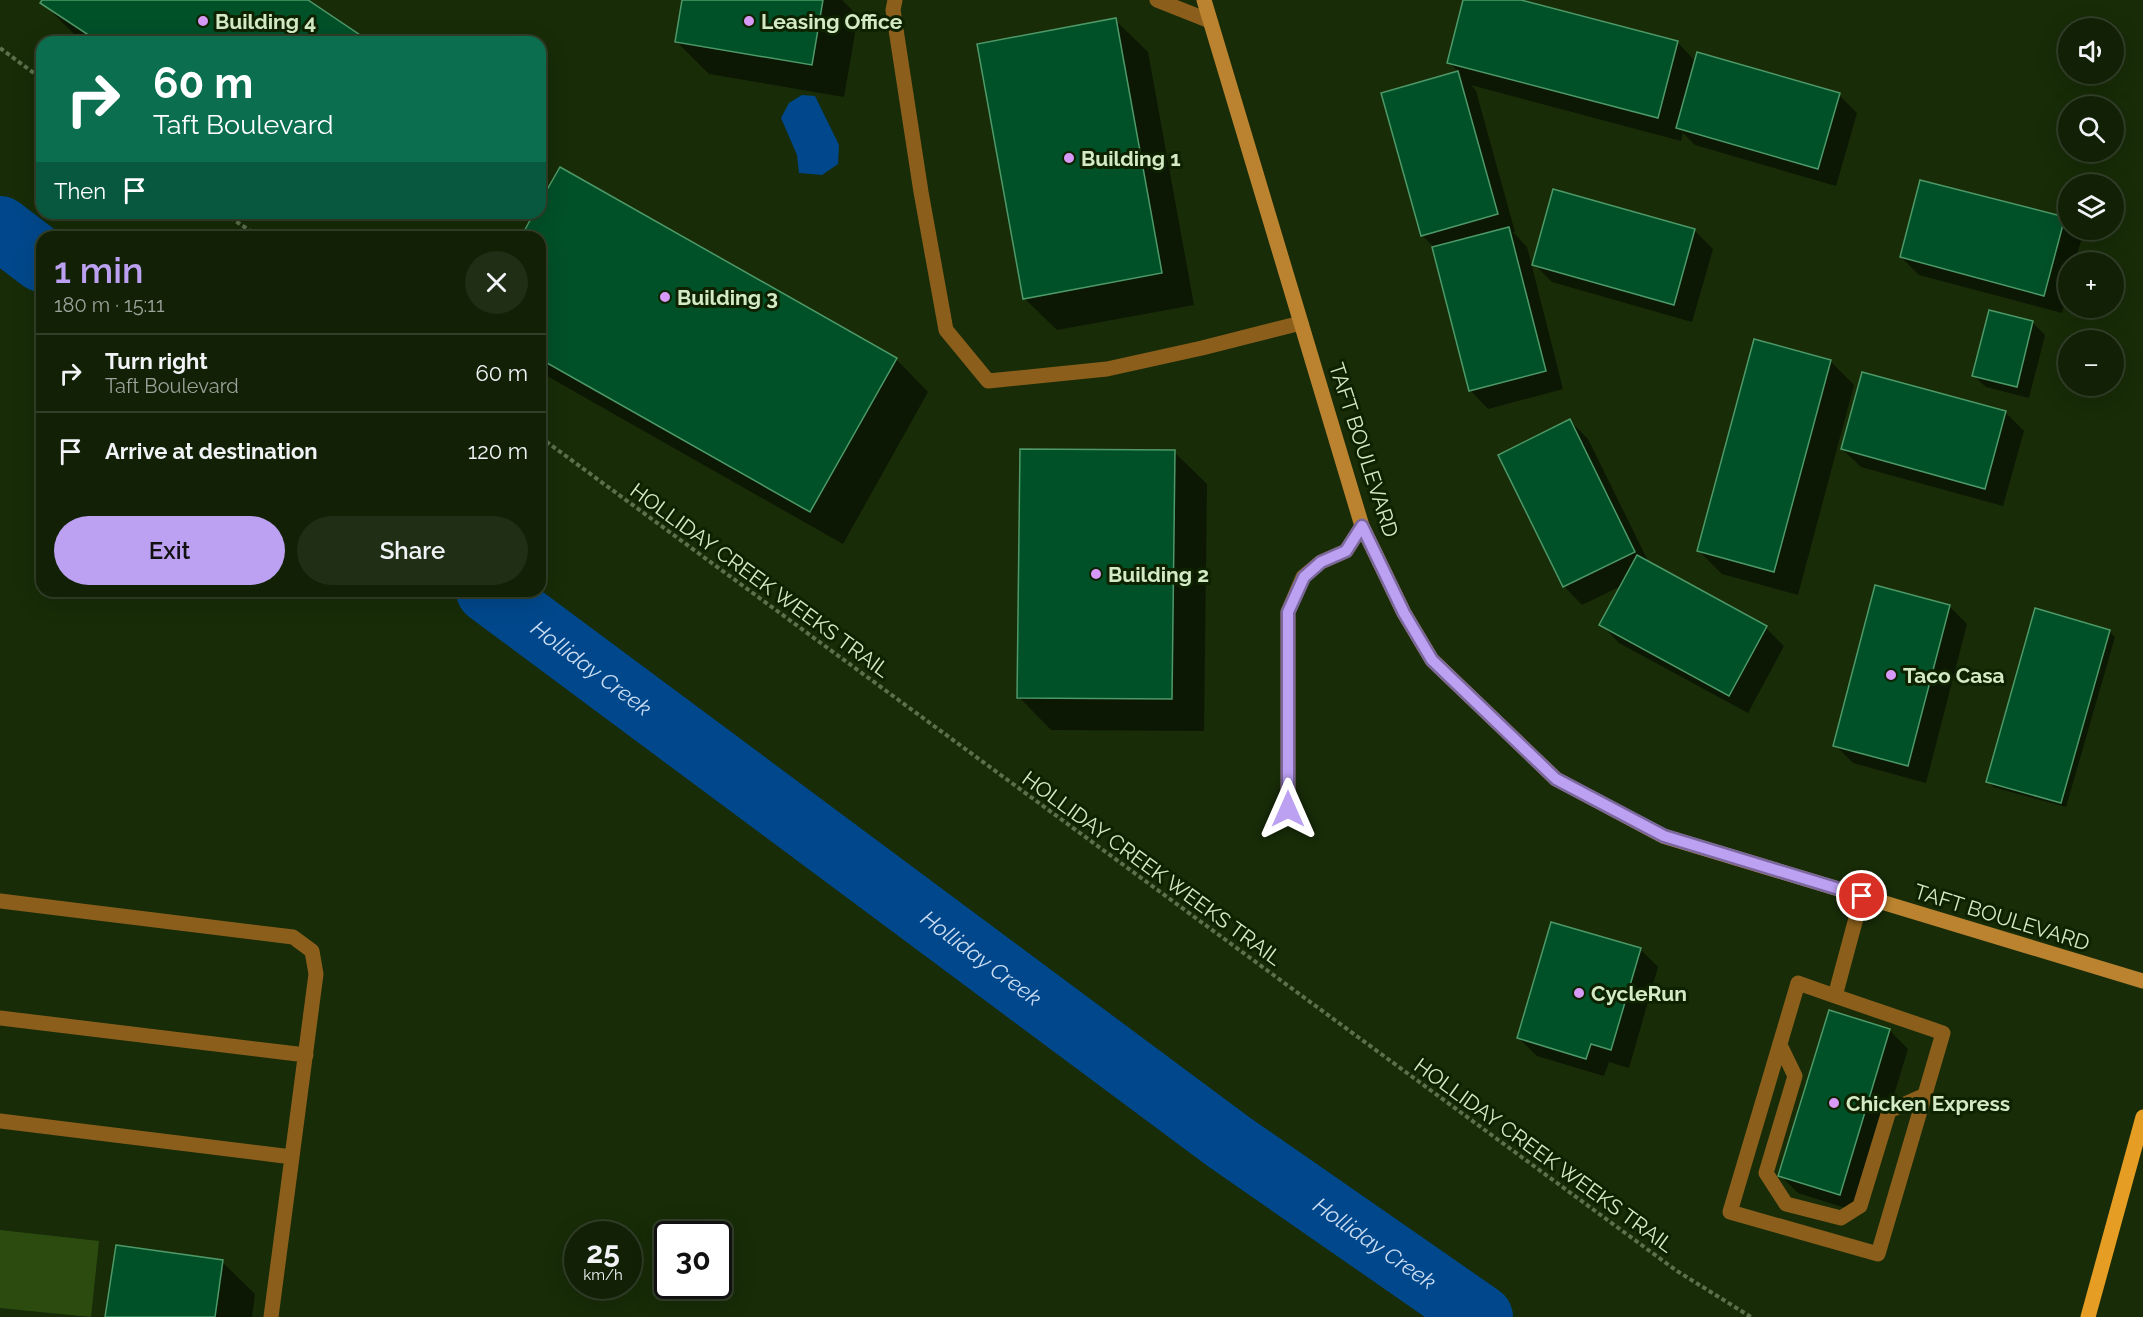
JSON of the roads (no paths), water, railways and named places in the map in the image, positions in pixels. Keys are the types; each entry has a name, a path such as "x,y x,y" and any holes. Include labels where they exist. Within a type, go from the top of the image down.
{"main road":[{"path":"2088,1317 2143,1117"}],"street":[{"path":"895,0 893,10 921,192 946,330 988,381 1107,369 1301,323"},
{"path":"1157,0 1210,21"},
{"name":"TAFT BOULEVARD","path":"1204,0 1362,526 1404,613 1432,660 1556,779 1664,836 2143,981"},
{"path":"1288,809 1288,612 1304,577 1321,562 1346,551 1362,526"},
{"path":"1835,996 1862,896"},
{"path":"0,902 293,937 312,951 316,974 271,1317"},
{"path":"1798,983 1835,996 1942,1033 1878,1254 1730,1212 1798,983"},
{"path":"0,1018 306,1055"},
{"path":"1779,1045 1795,1076 1766,1173 1786,1204 1841,1218 1860,1206 1889,1111 1925,1095"},
{"path":"0,1121 292,1157"}],"water":[{"path":"802,95 815,96 839,145 838,164 822,175 799,173 797,155 781,118 789,103"}],"waterway":[{"name":"Holliday Creek","path":"0,228 36,255"},
{"name":"Holliday Creek","path":"496,597 1229,1142 1481,1317"}],"place":[{"name":"Building 4","path":"203,21"},
{"name":"Leasing Office","path":"749,21"},
{"name":"Building 1","path":"1069,158"},
{"name":"Building 3","path":"665,297"},
{"name":"Building 2","path":"1096,574"},
{"name":"Taco Casa","path":"1891,675"},
{"name":"CycleRun","path":"1579,993"},
{"name":"Chicken Express","path":"1834,1103"}]}
